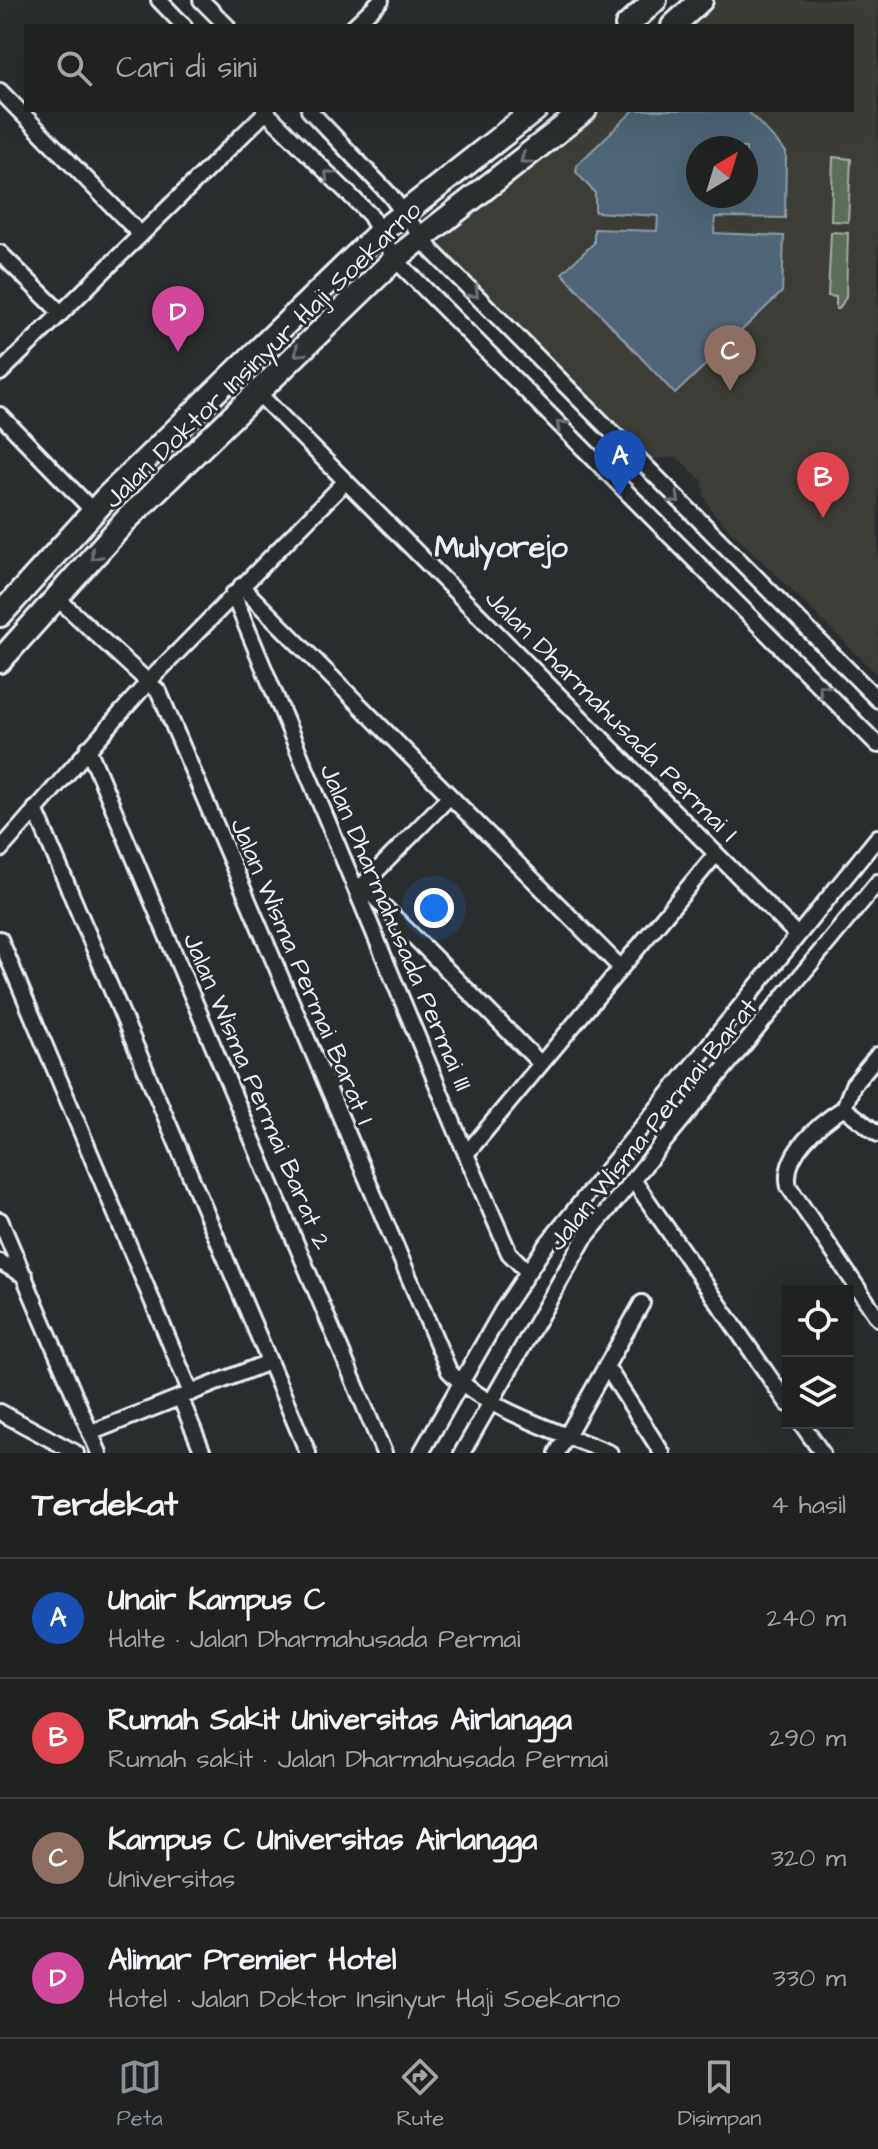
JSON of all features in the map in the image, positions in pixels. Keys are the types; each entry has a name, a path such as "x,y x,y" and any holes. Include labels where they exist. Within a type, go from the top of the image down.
{"main road":[{"path":"629,24 655,0"},
{"path":"675,24 701,0"},
{"name":"Jalan Doktor Insinyur Haji Soekarno","path":"0,615 100,504 379,233 532,112"},
{"name":"Jalan Doktor Insinyur Haji Soekarno","path":"0,661 128,518 395,259 419,237 583,112"},
{"path":"100,504 121,504 128,518"}],"street":[{"path":"159,0 182,24"},
{"path":"201,0 225,24"},
{"path":"356,24 381,0"},
{"path":"0,91 141,235"},
{"path":"0,373 265,112"},
{"path":"267,112 370,215 395,259 878,745"},
{"path":"311,112 390,195 419,237 878,700"},
{"path":"0,253 61,313"},
{"name":"Jalan Dharmahusada Permai I","path":"258,393 797,935"},
{"path":"0,415 100,504"},
{"path":"0,850 149,681 346,481"},
{"path":"237,590 450,796 621,968"},
{"name":"Jalan Dharmahusada Permai III","path":"237,590 466,1154 509,1253 528,1272"},
{"name":"Jalan Wisma Permai Barat I","path":"57,598 159,692 442,1359 465,1386"},
{"name":"Jalan Wisma Permai Barat 2","path":"88,748 384,1453"},
{"path":"450,796 359,888 541,1064"},
{"path":"35,809 308,1453"},
{"path":"421,1453 465,1386 494,1325 528,1272 878,837"},
{"path":"466,1154 716,854"},
{"name":"Jalan Wisma Permai Barat","path":"462,1453 489,1400 571,1260 878,882"},
{"path":"0,939 185,1395 203,1453"},
{"path":"878,1055 853,1085 844,1108 830,1117 790,1160 786,1175 789,1187 878,1318"},
{"path":"676,1087 698,1104"},
{"path":"844,1108 878,1134"},
{"path":"634,1181 782,1395"},
{"path":"2,1231 25,1277 99,1453"},
{"path":"0,1262 25,1277"},
{"path":"557,1453 642,1303"},
{"path":"90,1433 269,1362"},
{"path":"606,1366 662,1453"},
{"path":"465,1386 489,1400 610,1453"},
{"path":"0,1412 76,1453"},
{"path":"805,1429 822,1453"}],"shaded area":[{"path":"713,0 878,0 878,675 713,513 704,495 703,481 677,457 651,459 444,254 440,246 452,229 596,112 854,112 854,24 688,24"}],"green space":[{"path":"833,157 851,159 848,222 831,221"},
{"path":"831,232 848,233 846,297 839,309 836,309 836,297 828,296"}],"water":[{"path":"632,112 749,112 786,152 785,218 715,217 714,233 784,236 782,292 675,394 562,273 594,243 594,229 657,231 658,216 595,212 595,193 576,172 577,165"}],"place":[{"name":"Alimar Premier Hotel","path":"178,352"},
{"name":"Kampus C Universitas Airlangga","path":"730,391"},
{"name":"Unair Kampus C","path":"620,496"},
{"name":"Rumah Sakit Universitas Airlangga","path":"823,518"}],"district":[{"name":"Mulyorejo","path":"501,547"}]}
